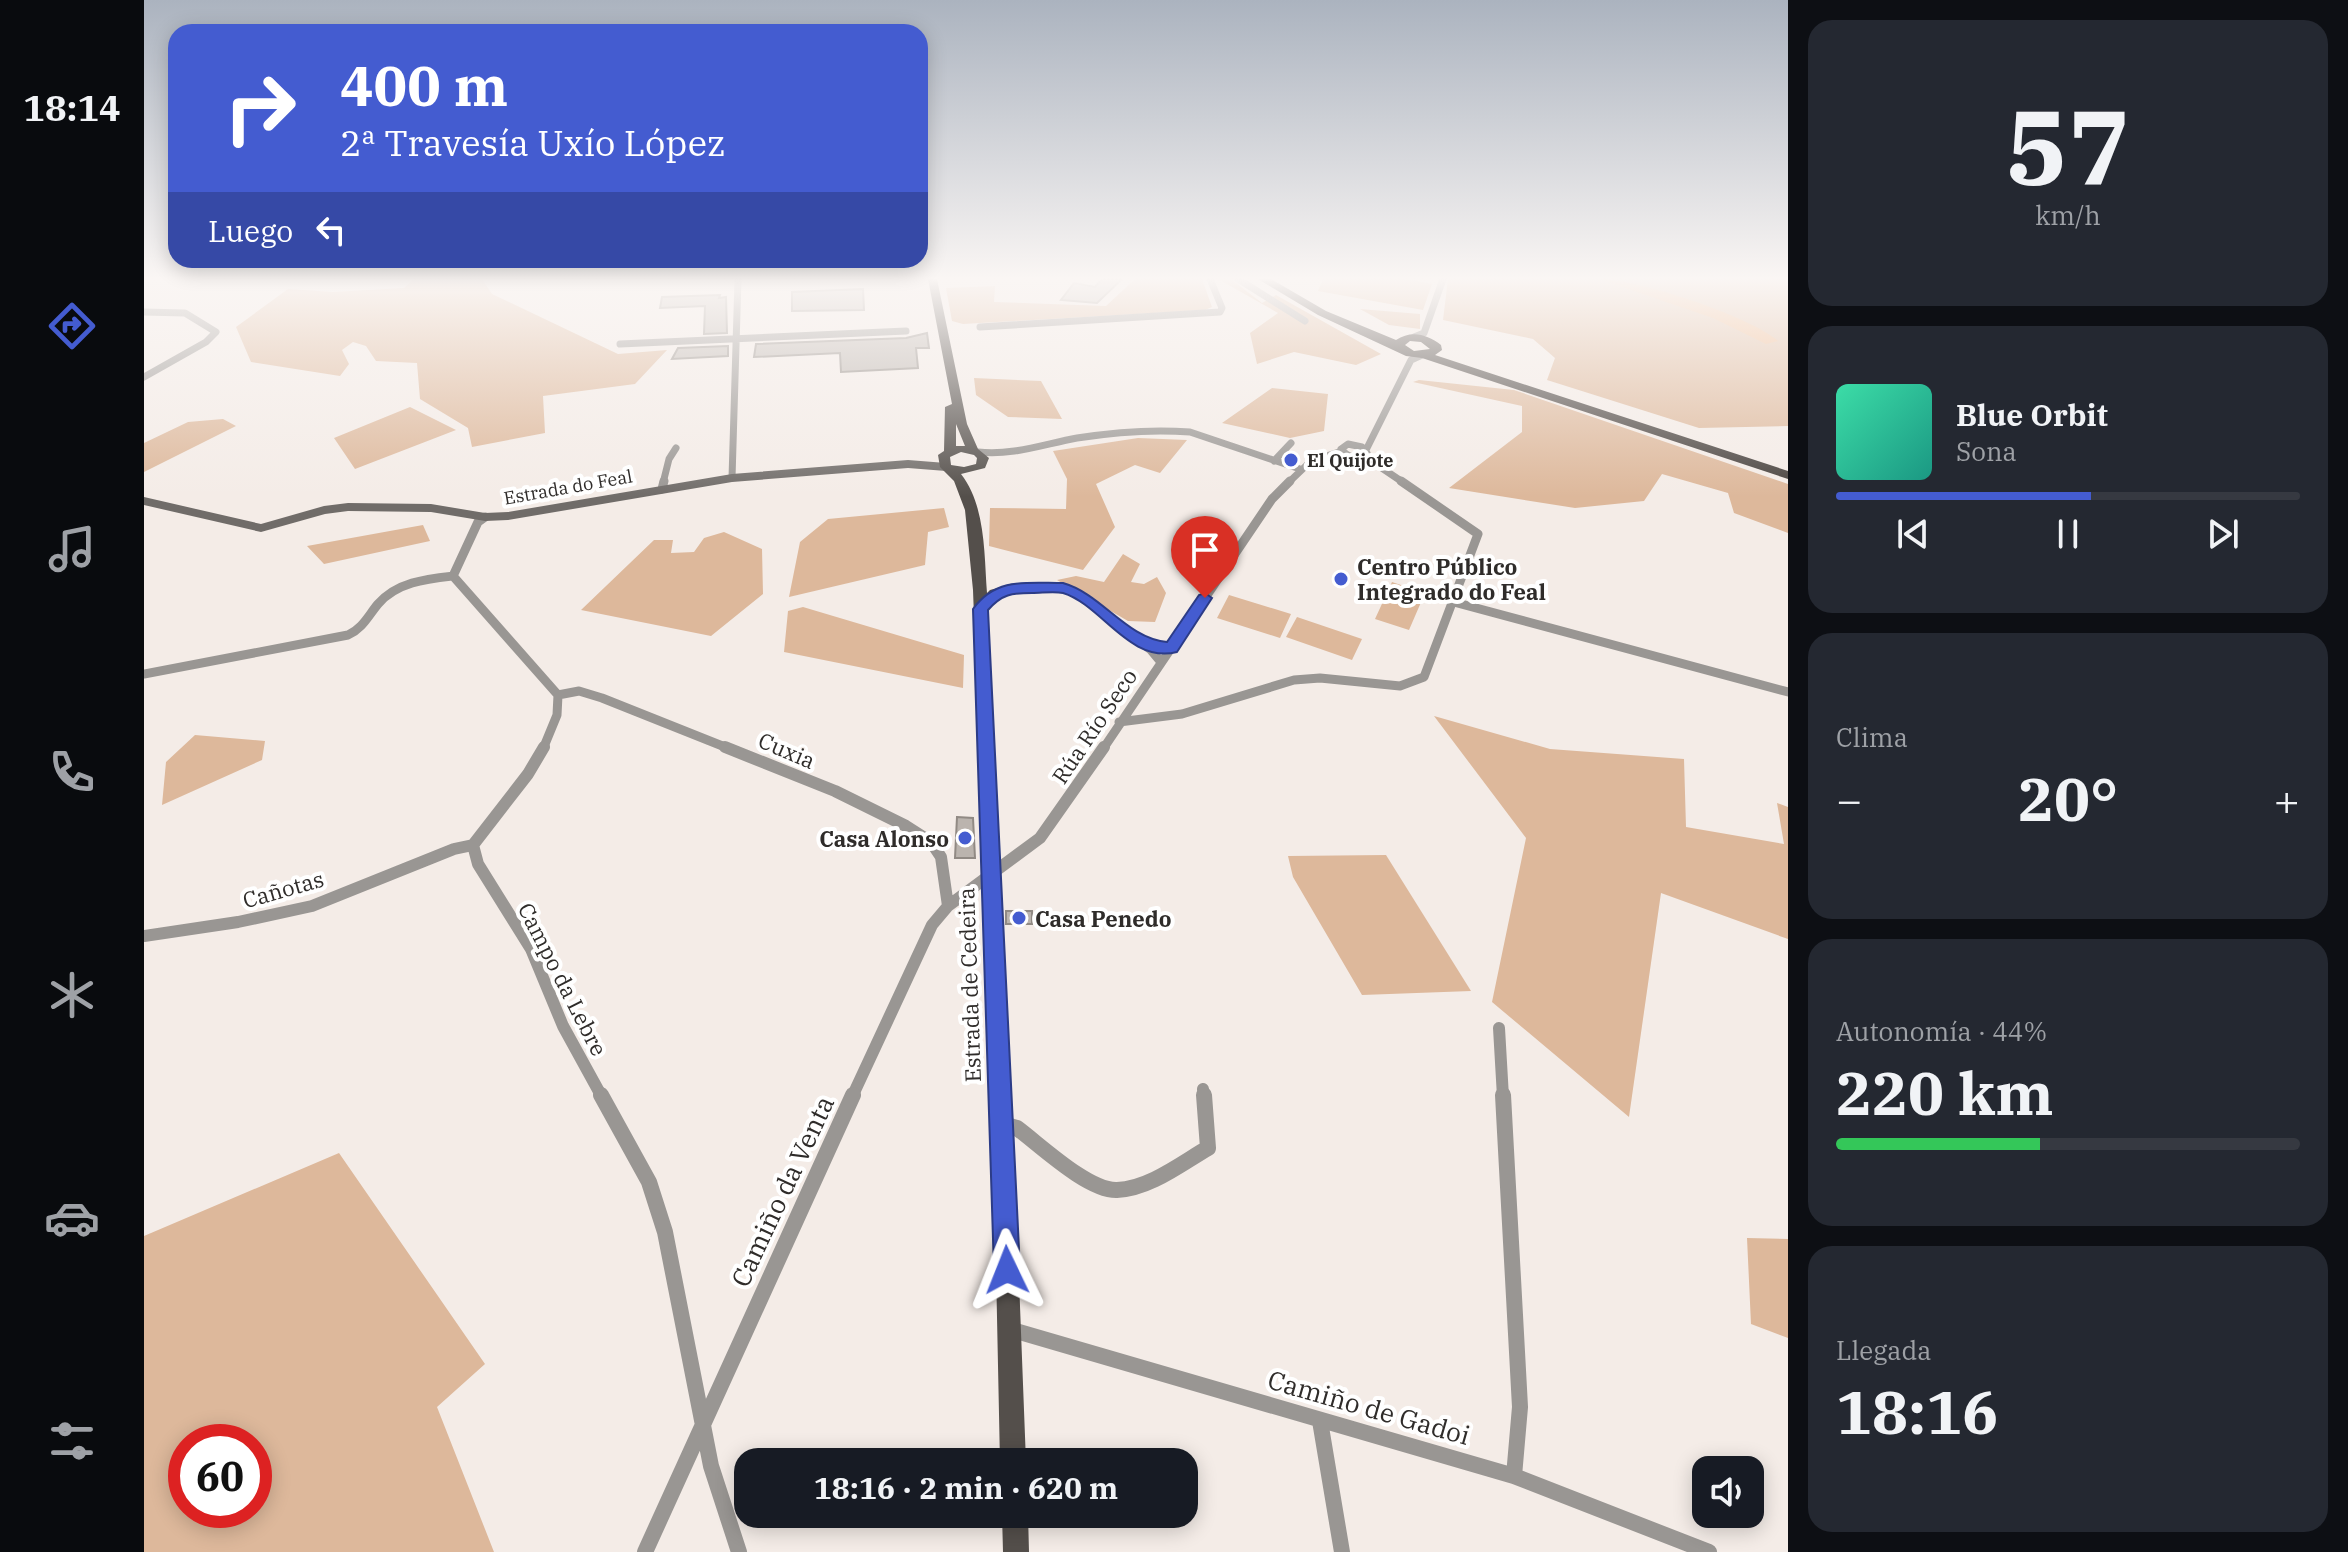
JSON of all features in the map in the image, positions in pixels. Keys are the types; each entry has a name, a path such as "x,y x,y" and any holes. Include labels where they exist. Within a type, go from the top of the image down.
{"highway":[{"path":"1433,351 1788,475"},
{"path":"1434,351 1788,468"}],"main road":[{"name":"Estrada de Cedeira","path":"941,351 951,413 948,460 970,507 979,591 1003,1124 1013,1448"},
{"name":"Estrada de Cedeira","path":"945,351 961,424 975,451 983,458 970,507"},
{"path":"948,460 975,451"},
{"path":"948,460 964,471 979,467"},
{"name":"Estrada do Feal","path":"144,501 261,528 324,510 348,507 431,508 485,517 508,516 732,478 948,460"},
{"path":"979,591 995,586 1012,588"},
{"path":"979,591 995,593 1012,588"},
{"path":"1015,1528 1016,1552"}],"street":[{"path":"144,377 189,351"},
{"path":"732,478 737,351"},
{"path":"1365,453 1414,351"},
{"name":"Rúa Río Seco","path":"992,872 1040,838 1062,810 1272,499 1311,461 1342,451 1345,445 1354,444 1380,422"},
{"path":"975,451 1003,454 1105,433 1175,430 1190,432 1300,469"},
{"path":"1274,461 1291,443"},
{"path":"979,467 1047,444"},
{"path":"1119,722 1182,714 1294,680 1320,678 1400,686 1424,677 1450,601 1478,534 1354,444"},
{"path":"662,489 669,459 676,448"},
{"path":"1342,451 1349,456 1365,453"},
{"path":"453,576 478,522 485,517"},
{"path":"144,674 348,635 367,623 382,600 395,590 453,576"},
{"path":"453,576 558,695 559,713 541,755 473,845"},
{"path":"1012,588 1063,588 1077,594 1135,637 1161,662"},
{"path":"1450,601 1788,692"},
{"path":"1135,637 1154,646 1171,648"},
{"name":"Cuxia","path":"558,695 579,691 602,698 808,780 906,826 931,842 941,857 948,906"},
{"name":"Cañotas","path":"144,936 238,922 312,906 454,849 473,845"},
{"name":"Campo da Lebre","path":"473,845 478,864 531,949 563,1026 649,1182 665,1232 711,1466 739,1552"},
{"name":"Camiño da Venta","path":"645,1552 932,925 948,906 992,872"},
{"path":"1499,1028 1520,1407 1514,1476"},
{"path":"1003,1124 1017,1128 1096,1184 1115,1190 1138,1183 1208,1148 1203,1089"},
{"name":"Camiño de Gadoi","path":"1009,1328 1514,1476 1709,1552"},
{"path":"1320,1421 1342,1552"}],"shaded area":[{"path":"246,351 343,351 349,364 340,376 251,362"},
{"path":"370,351 613,351 618,354 666,351 635,384 543,396 545,433 472,447 468,428 420,399 417,363 376,361"},
{"path":"1254,351 1376,351 1381,354 1356,365 1294,352 1257,364"},
{"path":"1547,351 1788,351 1788,426 1699,428 1547,380 1555,358"},
{"path":"974,378 1041,381 1062,419 1008,417 976,395"},
{"path":"1419,380 1514,390 1788,484 1788,533 1734,513 1728,493 1662,474 1644,501 1575,508 1449,488 1522,432 1522,406 1413,382"},
{"path":"1272,388 1328,394 1324,431 1290,438 1222,423"},
{"path":"410,407 456,430 355,469 334,438"},
{"path":"223,419 236,426 144,472 144,443 188,422"},
{"path":"1138,438 1187,440 1160,473 1135,465 1096,484 1115,527 1083,570 989,546 990,508 1066,509 1067,479 1053,451"},
{"path":"944,508 949,527 928,532 925,565 789,597 800,542 828,519"},
{"path":"423,525 430,541 324,564 307,546"},
{"path":"724,532 762,549 763,594 711,636 581,610 654,540 673,540 671,553 694,552 704,538"},
{"path":"1123,554 1140,564 1131,582 1144,584 1157,577 1166,593 1155,622 1128,621 1057,580 1076,576 1104,582"},
{"path":"1392,582 1425,593 1409,630 1375,619"},
{"path":"1229,595 1291,614 1280,638 1217,618"},
{"path":"803,607 964,655 963,688 784,652 788,611"},
{"path":"1297,617 1362,639 1352,660 1286,637"},
{"path":"1434,716 1550,749 1684,759 1686,827 1784,844 1777,803 1788,807 1788,939 1661,893 1629,1117 1492,1002 1526,838"},
{"path":"195,735 265,741 262,760 162,805 166,762"},
{"path":"1386,855 1471,991 1362,995 1293,877 1288,856"},
{"path":"339,1153 485,1364 437,1407 494,1552 144,1552 144,1236"},
{"path":"1747,1238 1788,1239 1788,1338 1751,1324"}],"building":[{"path":"676,351 728,351 728,356 672,359"},
{"path":"755,351 916,351 918,368 841,372 840,353 754,357"},
{"name":"Casa Alonso","path":"957,817 973,818 975,858 955,858"},
{"name":"Casa Penedo","path":"1006,911 1032,911 1032,924 1006,924"}],"place":[{"name":"El Quijote","path":"1291,460"},
{"name":"Centro Público Integrado do Feal","path":"1341,579"},
{"name":"Casa Alonso","path":"965,838"},
{"name":"Casa Penedo","path":"1019,918"}],"route":[{"path":"1007,1270 980,609 995,593 1012,588 1063,588 1077,594 1135,637 1154,646 1171,648 1205,598"}]}
